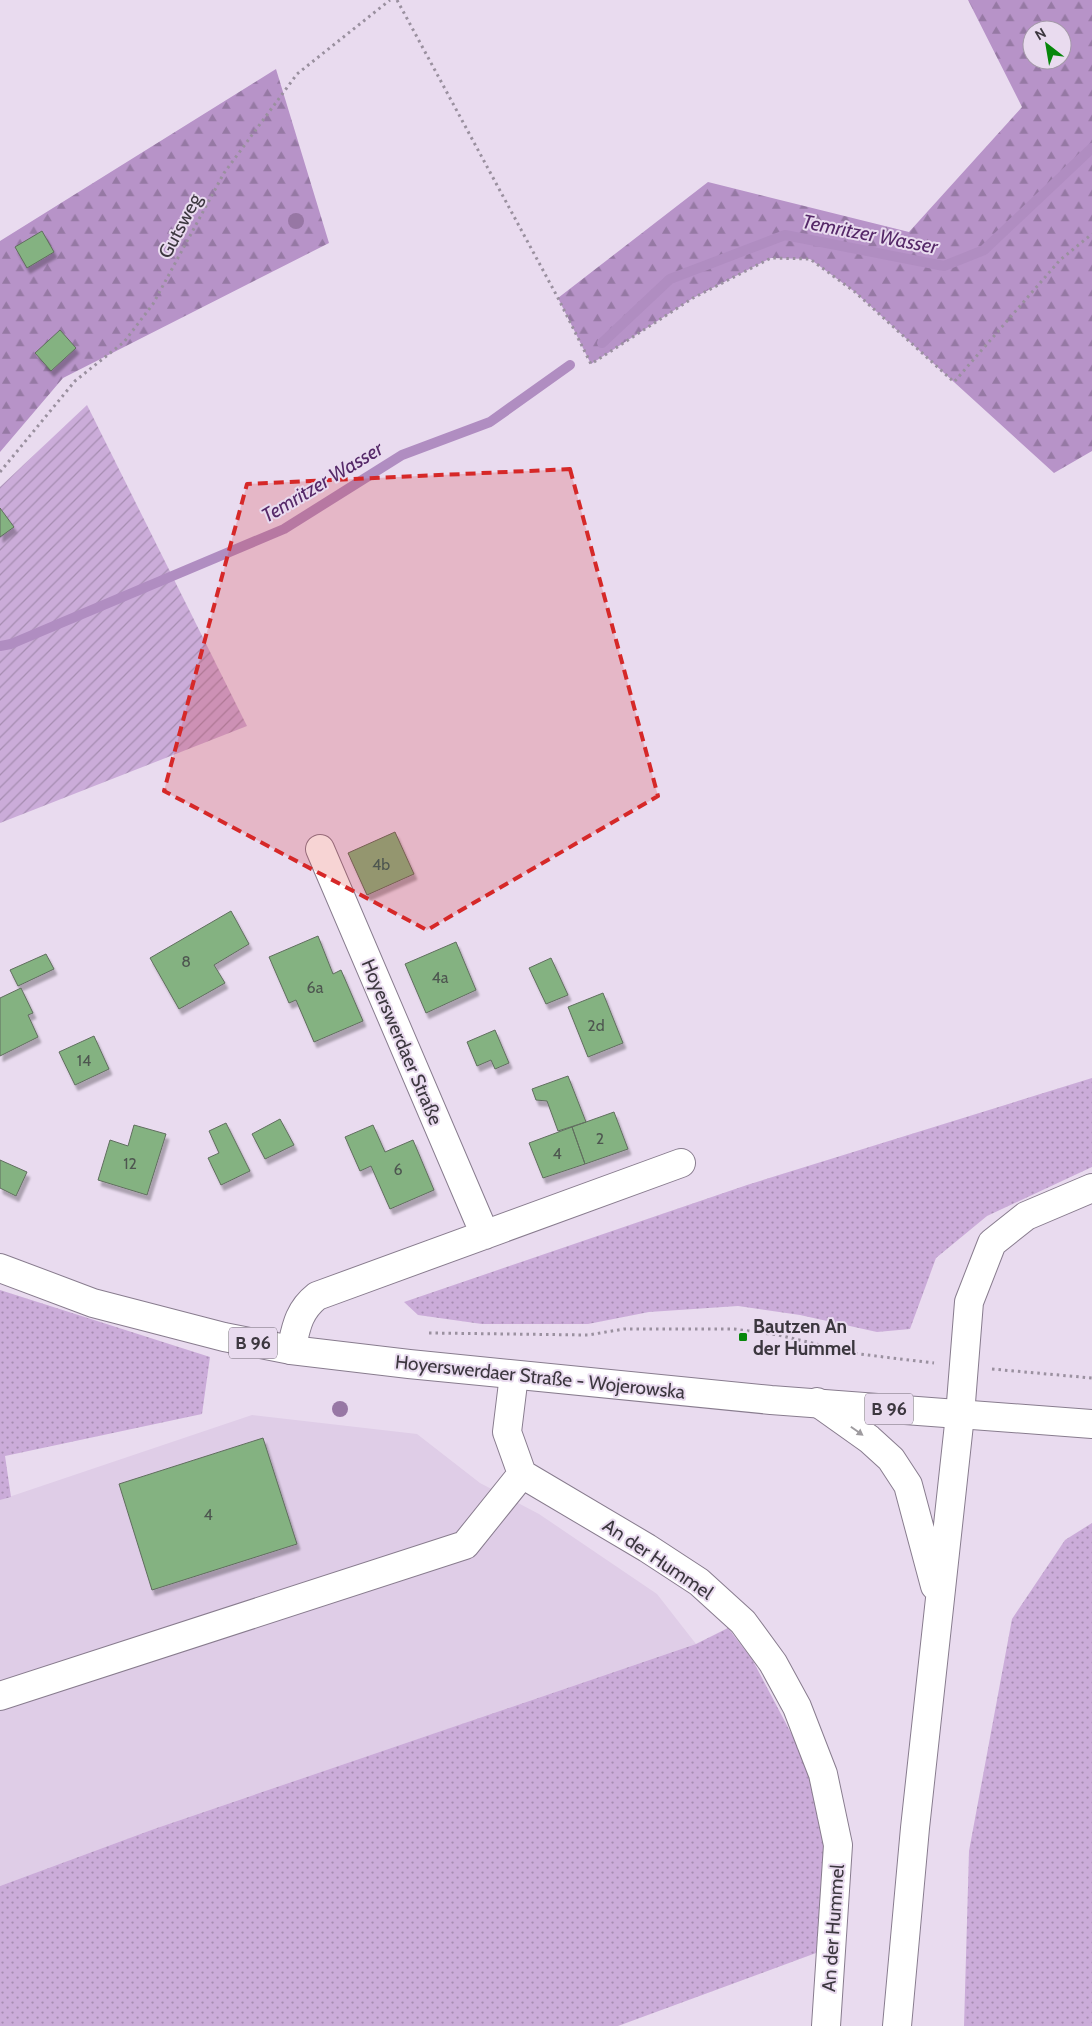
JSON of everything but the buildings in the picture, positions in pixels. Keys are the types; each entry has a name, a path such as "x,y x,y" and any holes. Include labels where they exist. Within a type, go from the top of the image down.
{"main road":[{"name":"Hoyerswerdaer Straße","path":"320,849 485,1235"},
{"path":"290,1350 305,1306 317,1296 681,1163"},
{"path":"897,2026 915,1828 960,1415 969,1302 992,1243 1026,1216 1092,1188"},
{"name":"Hoyerswerdaer Straße - Wojerowska","path":"0,1268 93,1303 224,1337 290,1350 514,1375 960,1415 1092,1424"},
{"path":"0,1696 465,1545 522,1474 507,1432 514,1375"},
{"path":"817,1402 891,1459 908,1485 939,1601"},
{"name":"An der Hummel","path":"522,1474 647,1548 699,1582 743,1622 773,1663 797,1707 823,1774 838,1845 826,2026"}],"path":[{"name":"Gutsweg","path":"0,472 75,381 124,342 153,304 224,173 297,74 390,0"},
{"path":"397,0 554,289 591,364 693,298 771,258 810,259 855,292 954,382 1060,260 1092,234"},
{"path":"426,1333 588,1336 624,1329 734,1329 778,1335 859,1354 1092,1378"}],"highlighted area":[{"path":"570,469 658,796 427,930 164,791 247,484"}],"shaded area":[{"path":"87,405 247,726 0,823 0,487"},
{"path":"1092,1078 1092,1167 987,1216 936,1258 910,1329 877,1332 800,1315 738,1306 649,1312 588,1324 482,1324 418,1315 404,1302 747,1185"},
{"path":"0,1290 210,1357 202,1414 5,1456 11,1497 0,1500"},
{"path":"252,1415 417,1434 480,1483 539,1514 657,1594 696,1644 154,1829 0,1886 0,1500"},
{"path":"1092,1523 1092,2026 964,2026 969,1851 1012,1619 1065,1540"},
{"path":"728,1628 752,1659 811,1771 827,1837 816,1953 618,2026 0,2026 0,1886 154,1829 696,1644"}],"green space":[{"path":"968,0 1092,0 1092,451 1054,473 855,292 810,259 771,258 693,298 591,364 558,298 708,182 909,232 1022,107"},
{"path":"276,69 329,243 63,378 0,452 0,241"}],"waterway":[{"name":"Temritzer Wasser","path":"602,343 670,279 785,235 944,266 984,250 1092,148"},
{"name":"Temritzer Wasser","path":"0,646 11,644 284,529 402,455 490,422 570,365"}],"place":[{"name":"Bautzen An der Hummel","path":"743,1337"}]}
